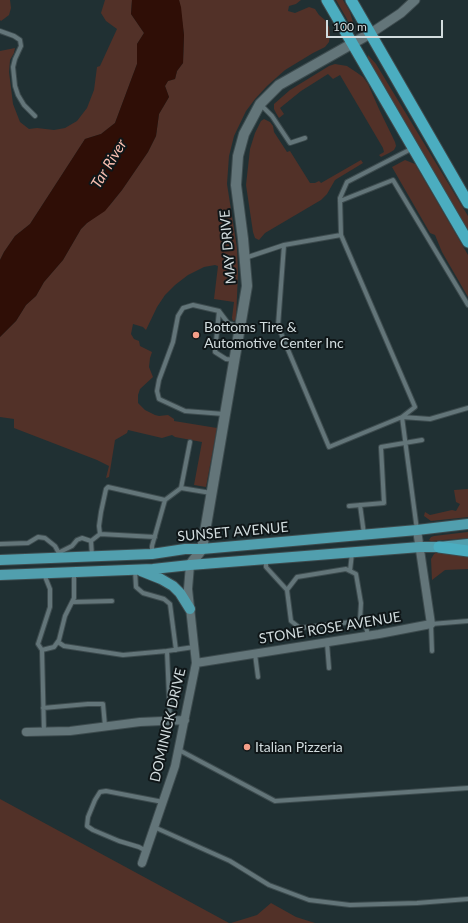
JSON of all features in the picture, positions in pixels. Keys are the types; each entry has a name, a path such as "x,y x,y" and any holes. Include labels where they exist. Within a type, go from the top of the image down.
{"highway":[{"path":"328,0 468,242"},
{"path":"351,0 468,203"},
{"path":"439,547 468,551"}],"main road":[{"name":"MAY DRIVE","path":"190,565 202,549 247,286 236,185 238,156 244,134 260,104 279,85 371,33"},
{"name":"SUNSET AVENUE","path":"0,560 60,555 92,556 152,554 185,549 202,549 418,530 468,524"},
{"name":"SUNSET AVENUE","path":"0,575 135,569 468,544"},
{"path":"135,569 159,578 173,586 180,593 190,609"}],"street":[{"path":"371,33 401,12 415,0"},
{"path":"418,530 431,624"},
{"name":"DOMINICK DRIVE","path":"142,863 175,766 196,663 188,589 190,565"},
{"name":"STONE ROSE AVENUE","path":"196,663 368,636 431,624"},
{"path":"26,732 70,731 140,722 185,720"}],"lane":[{"path":"0,31 8,33 20,40 21,46 14,59 13,67 15,86 24,105 35,116"},
{"path":"260,104 272,116 290,143 305,138"},
{"path":"284,245 278,326 329,448 402,418 415,407 341,235 340,198 347,182 413,148"},
{"path":"340,201 393,180 468,305"},
{"path":"245,258 284,245 341,235"},
{"path":"225,414 185,411 159,399 157,391 159,380 173,342 178,316 182,308 193,305 218,311 228,324 240,327"},
{"path":"218,311 215,352 226,359 234,360"},
{"path":"402,418 430,419 468,408"},
{"path":"402,418 418,530"},
{"path":"349,506 384,503 381,447 422,440"},
{"path":"152,554 152,546 165,500 181,488 190,442"},
{"path":"100,534 99,526 106,489 108,487 165,500"},
{"path":"181,488 211,494"},
{"path":"360,505 364,534"},
{"path":"91,541 100,534 155,537"},
{"path":"0,544 28,543 38,537 45,538 55,546 60,555 77,540 82,538 91,541"},
{"path":"91,541 92,556"},
{"path":"350,571 352,552"},
{"path":"266,559 266,566 287,590 291,621 300,628 360,621 365,623 368,636"},
{"path":"135,569 136,587 143,593 164,599 170,604 176,650"},
{"path":"287,590 297,577 346,569 356,574 361,603 360,621"},
{"path":"42,650 54,647 58,642 65,616 74,598 74,572"},
{"path":"44,573 50,589 50,607 38,644 42,650 44,732"},
{"path":"73,602 112,601"},
{"name":"STONE ROSE AVENUE","path":"431,624 468,621"},
{"path":"431,624 432,651"},
{"path":"58,642 64,646 123,655 194,647"},
{"path":"327,642 329,668"},
{"path":"167,651 170,720"},
{"path":"255,654 258,677"},
{"path":"43,708 103,704 105,726"},
{"path":"178,750 275,800 468,788"},
{"path":"146,851 93,830 87,826 88,818 100,792 106,791 163,802"},
{"path":"154,827 230,861 269,885 309,900 350,905 417,903 468,899"}],"shaded area":[{"path":"0,0 10,0 11,8 9,15 1,21 0,20"},
{"path":"105,0 132,0 131,14 144,33 137,44 137,64 115,123 101,134 85,139 30,224 15,236 0,260 0,51 15,48 10,60 9,72 13,104 20,122 29,129 37,128 54,130 65,128 77,121 87,108 94,90 97,67 100,66 117,29 106,21 101,13"},
{"path":"179,0 301,0 296,4 289,6 288,11 295,13 309,7 315,9 325,20 329,27 330,35 329,42 325,47 285,70 267,86 246,111 234,136 229,156 227,184 237,248 238,272 236,320 233,321 232,318 234,302 214,299 218,266 215,265 204,267 188,275 175,285 165,295 157,307 146,330 143,327 133,324 131,334 134,339 139,341 140,346 152,352 149,367 153,377 140,389 138,403 145,410 155,415 168,415 174,419 174,421 217,428 206,487 194,485 202,442 175,437 172,435 162,438 128,430 127,433 115,440 109,477 106,478 109,466 14,428 14,419 0,417 0,337 16,321 26,305 36,296 44,282 63,260 81,229 110,205 122,190 148,152 156,136 159,114 169,97 165,86 168,81 175,79 177,71 183,63 184,35"},
{"path":"336,0 343,0 350,12 354,26 352,28"},
{"path":"368,55 376,64 468,216 468,232 368,60"},
{"path":"335,64 347,66 363,77 368,84 395,142 396,146 394,150 381,157 379,155 384,152 383,148 340,75 333,79 328,74 301,91 280,108 284,114 279,118 274,109 274,104 290,90 329,66"},
{"path":"264,119 270,122 273,126 274,132 287,152 290,151 310,183 319,181 321,183 361,160 363,163 335,180 327,194 321,200 265,233 259,240 255,238 253,232 246,185 250,149 255,133 261,121"},
{"path":"405,160 415,164 468,255 468,297 442,252 435,235 430,233 392,167"},
{"path":"468,489 468,517 431,521 424,516 425,512 430,515 452,510 456,511 460,504 456,502 454,490"},
{"path":"468,532 468,538 429,540 434,536"},
{"path":"439,551 468,555 468,569 445,570 432,580 431,559 434,554"},
{"path":"0,799 229,923 0,923"},
{"path":"271,903 296,917 315,923 231,923 257,915"}],"water":[{"name":"Tar River","path":"132,0 179,0 181,7 184,35 183,63 177,71 175,79 168,81 165,86 169,97 159,114 156,136 148,152 122,190 105,211 81,229 63,260 44,282 36,296 26,305 16,321 0,337 0,260 4,252 15,236 30,224 85,139 101,134 115,123 137,64 137,44 144,33 131,14"}],"place":[{"name":"Bottoms Tire & Automotive Center Inc","path":"196,335"},
{"name":"Italian Pizzeria","path":"247,747"}]}
